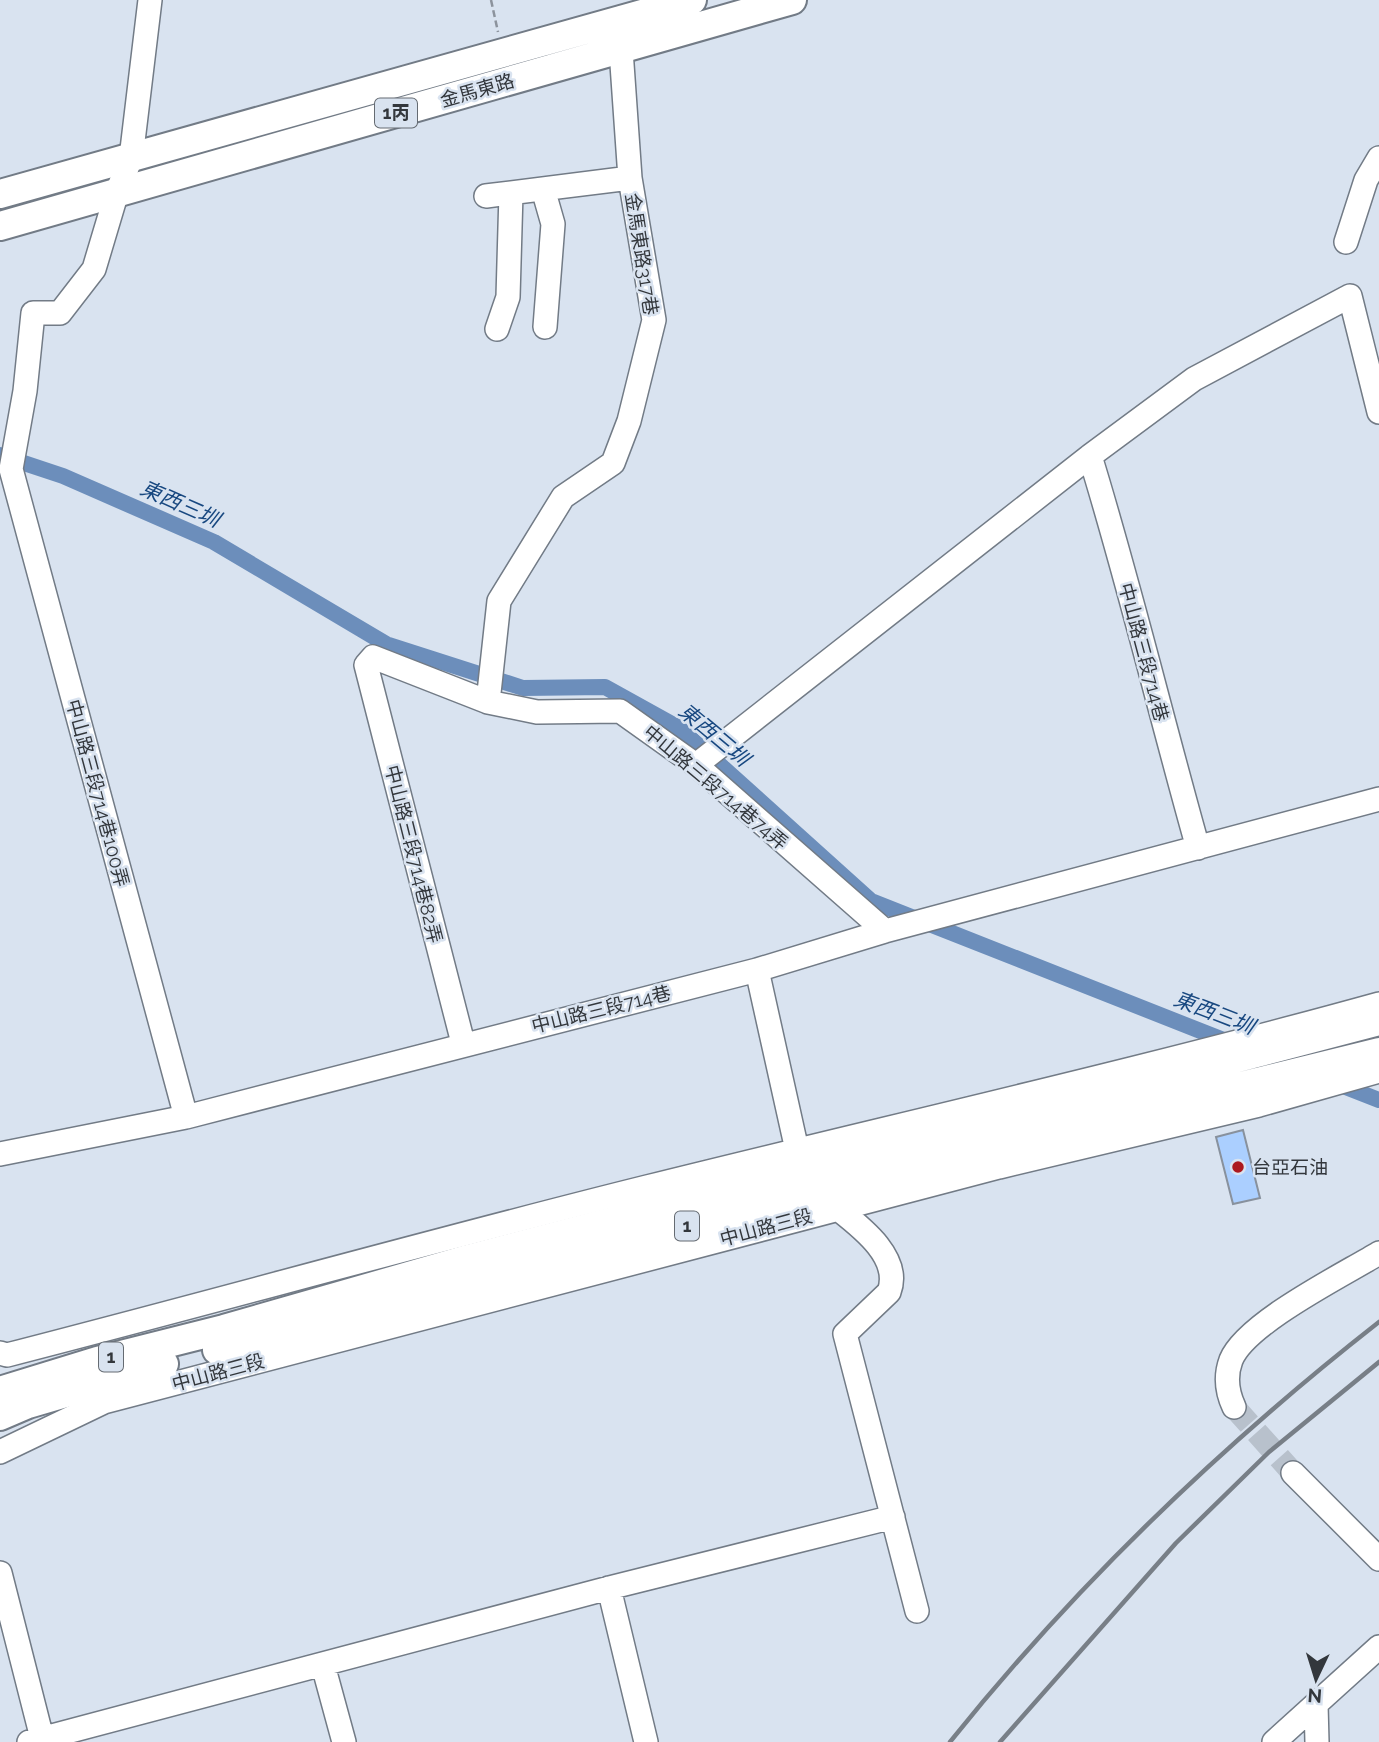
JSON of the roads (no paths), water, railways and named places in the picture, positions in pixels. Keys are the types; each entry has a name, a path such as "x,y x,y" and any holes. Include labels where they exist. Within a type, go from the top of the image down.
{"main road":[{"name":"金馬東路","path":"0,194 692,0"},
{"name":"金馬東路","path":"0,226 621,50 775,2"},
{"name":"中山路三段","path":"0,1416 475,1291 1379,1021"},
{"name":"中山路三段","path":"225,1329 298,1292 990,1136 1379,1052"},
{"name":"1","path":"0,1391 97,1361 225,1329"}],"street":[{"name":"中山路三段714巷100弄","path":"150,0 131,158 117,192 94,270 60,313 33,313 14,459 186,1117"},
{"name":"金馬東路317巷","path":"488,702 499,601 563,497 613,463 629,421 654,320 630,178 621,50"},
{"path":"1346,242 1366,180 1379,158"},
{"path":"486,196 630,178"},
{"path":"543,189 553,224 545,327"},
{"path":"497,329 508,297 511,193"},
{"path":"695,765 1090,456 1194,379 1350,296 1379,412"},
{"name":"中山路三段714巷","path":"1090,456 1117,545 1144,657 1198,848"},
{"name":"中山路三段714巷74弄","path":"366,665 373,657 488,702 537,712 620,710 695,765 886,931"},
{"name":"中山路三段714巷82弄","path":"366,665 463,1043"},
{"name":"中山路三段714巷","path":"0,1154 186,1117 463,1043 757,970 886,931 1379,799"},
{"path":"757,970 797,1150"},
{"name":"中山路三段","path":"0,1452 104,1402 143,1380 210,1375 475,1291 838,1209 990,1136 1051,1091 1379,1004"},
{"name":"中山路三段","path":"298,1292 797,1150 990,1136 1259,1105 1379,1071"},
{"path":"838,1209 861,1227 877,1246 890,1272 889,1292 845,1334 917,1611"},
{"path":"1234,1407 1227,1376 1232,1358 1243,1342 1262,1324 1379,1252"},
{"path":"236,1296 271,1298 298,1292"},
{"name":"1","path":"0,1353 7,1355 236,1296 298,1292"},
{"path":"225,1329 271,1298"},
{"path":"0,1469 143,1380"},
{"path":"1293,1473 1379,1559"},
{"path":"0,1573 38,1741 609,1588 893,1517"},
{"path":"609,1588 646,1742"},
{"path":"1274,1742 1379,1647"},
{"path":"323,1665 344,1742"},
{"path":"1316,1704 1317,1742"}],"waterway":[{"name":"東西三圳","path":"0,455 63,476 214,542 386,644 523,688 605,687 679,728 871,901 1231,1043"},
{"name":"東西三圳","path":"1333,1082 1379,1100"}],"tunnel":[{"path":"1234,1407 1293,1473"}],"railway":[{"path":"950,1742 1048,1628 1153,1520 1263,1418 1379,1322"},
{"path":"1000,1742 1176,1543 1269,1452 1379,1362"}],"place":[{"name":"台亞石油","path":"1238,1167"}]}
